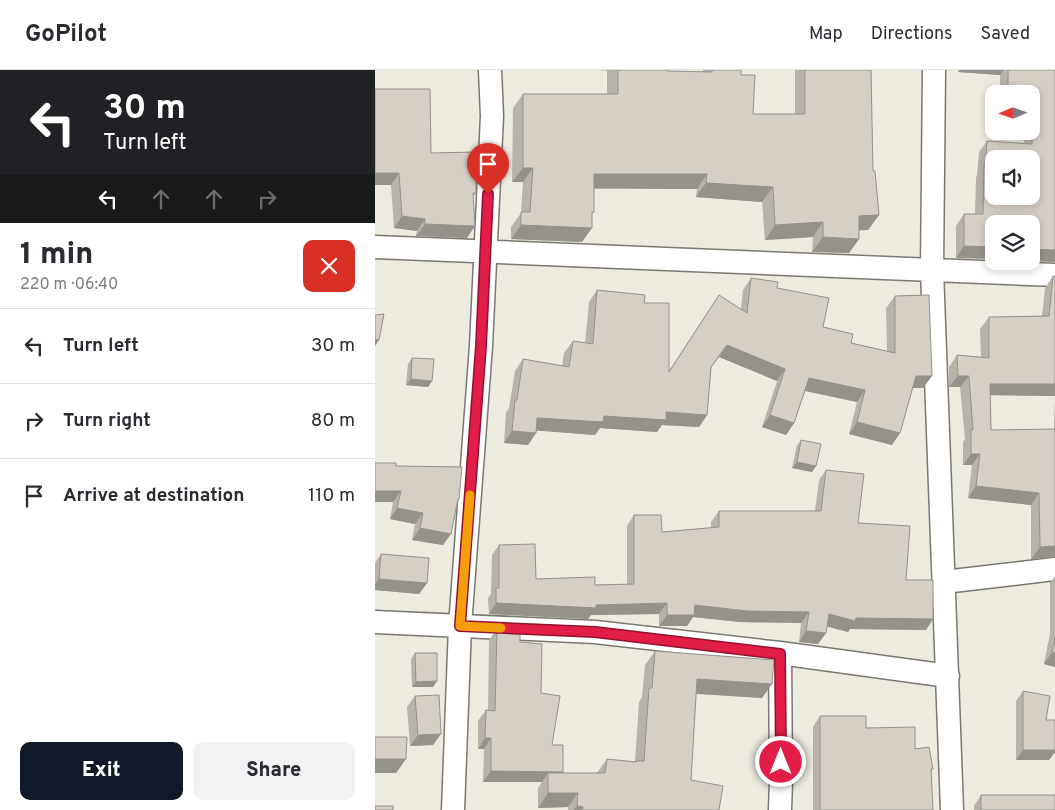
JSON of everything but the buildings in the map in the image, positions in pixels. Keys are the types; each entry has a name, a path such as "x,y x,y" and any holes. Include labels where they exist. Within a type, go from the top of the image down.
{"street":[{"path":"453,810 460,626 481,346 492,116 490,70"},
{"path":"934,70 932,270 952,810"},
{"path":"375,247 743,264 1055,275"},
{"path":"944,582 1055,569"},
{"path":"375,622 595,632 948,676"},
{"path":"780,654 780,810"}],"slow traffic":[{"path":"470,495 460,626 501,628"}],"route":[{"path":"488,194 481,346 460,626 595,632 780,654 781,762"}]}
